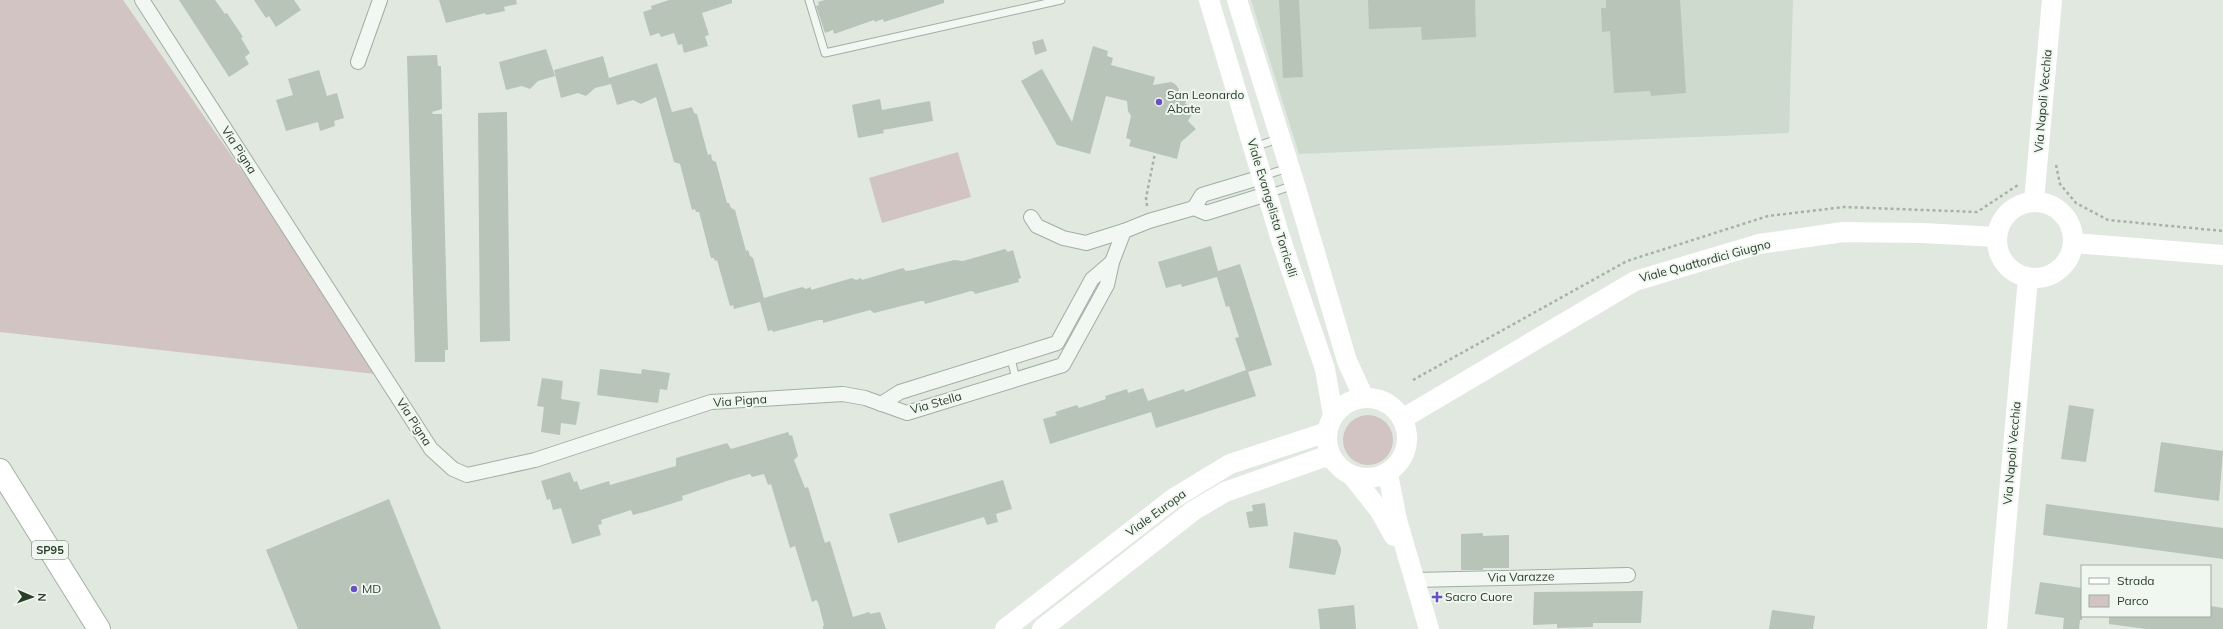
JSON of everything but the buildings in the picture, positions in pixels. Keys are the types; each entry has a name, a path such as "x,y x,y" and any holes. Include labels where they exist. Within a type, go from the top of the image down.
{"main road":[{"name":"SP95","path":"0,470 99,629"}],"street":[{"name":"Via Pigna","path":"142,0 431,449 453,469 467,475 535,460 711,402 843,394 881,404"},
{"path":"358,62 380,0"},
{"name":"Viale Evangelista Torricelli","path":"1209,0 1265,186 1325,369 1330,424 1327,448 1331,457 1344,472 1353,477 1380,511 1413,574"},
{"path":"1236,0 1293,176 1347,361 1364,398"},
{"name":"Via Napoli Vecchia","path":"2034,201 2052,0"},
{"path":"1032,217 1037,226 1063,238 1086,243 1124,232 1149,221 1194,208 1202,195 1265,186"},
{"path":"2034,201 2052,205 2066,217 2071,225 2074,243 2066,263 2058,271 2044,277 2028,278 2014,272 2003,261 1999,252 1997,237 2001,222 2007,214 2020,205 2034,201"},
{"name":"Via Stella","path":"881,404 907,413 1063,365 1107,285 1112,262 1124,232"},
{"name":"Viale Quattordici Giugno","path":"1402,419 1635,281 1759,244 1843,232 1922,233 1997,237"},
{"path":"2074,243 2223,255"},
{"name":"Via Stella","path":"881,404 900,392 1011,359 1057,343 1092,279 1112,262"},
{"name":"Via Napoli Vecchia","path":"1997,629 2028,278"},
{"path":"1330,424 1347,403 1364,398 1378,399 1390,405 1406,426 1408,440 1405,453 1398,465 1388,474 1377,478 1365,479 1353,477"},
{"name":"Viale Europa","path":"1043,617 1174,498 1224,468 1330,424"},
{"name":"Viale Europa","path":"1004,629 1043,617 1193,511 1212,500 1240,487 1321,458 1331,457"},
{"name":"Viale Evangelista Torricelli","path":"1388,474 1393,505 1429,629"},
{"name":"Via Varazze","path":"1413,574 1628,575"}],"lane":[{"path":"809,0 824,53 1061,0"},
{"path":"1253,147 1280,138"},
{"path":"1265,186 1293,176"},
{"path":"1265,186 1293,176"},
{"path":"1011,359 1016,379"}],"path":[{"path":"1149,221 1146,198 1155,153"}],"shaded area":[{"path":"1251,0 1793,0 1789,133 1299,154"}],"green space":[{"path":"0,0 123,0 384,375 0,332"},
{"path":"958,152 971,197 882,223 869,178"},
{"path":"1363,415 1373,415 1386,422 1393,435 1393,445 1386,458 1373,465 1363,465 1354,461 1347,454 1343,445 1343,435 1347,426 1354,419"}],"place":[{"name":"San Leonardo Abate","path":"1159,102"},
{"name":"MD","path":"354,589"},
{"name":"Sacro Cuore","path":"1437,597"}]}
